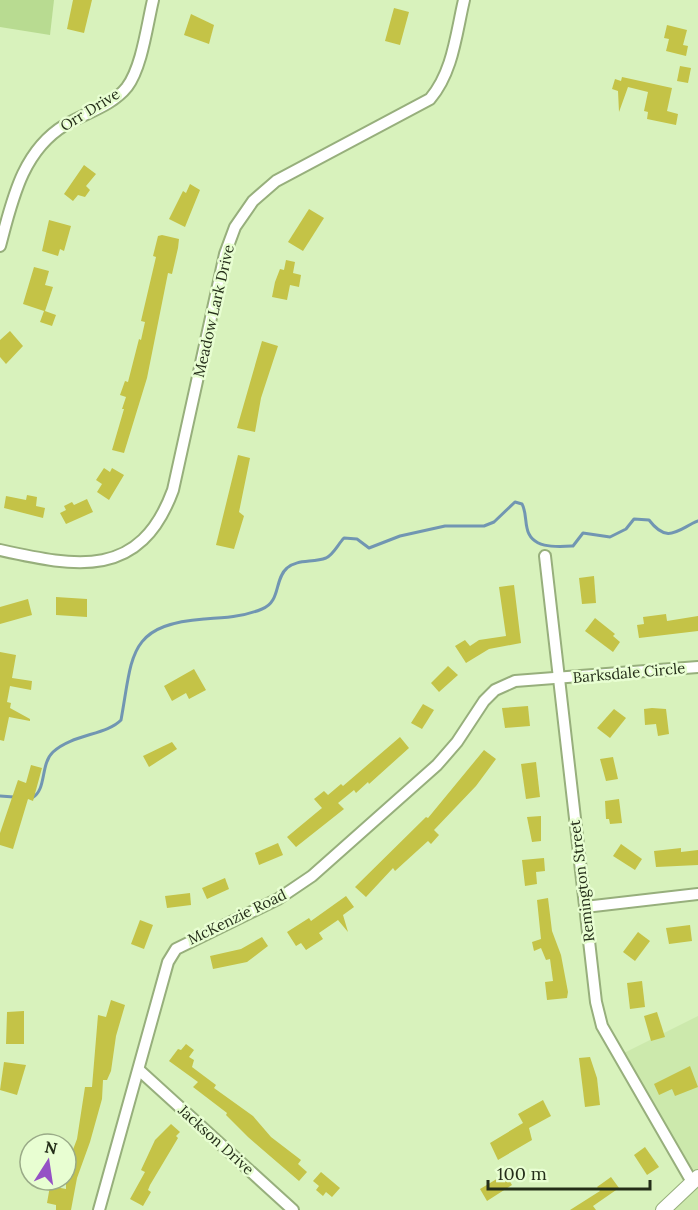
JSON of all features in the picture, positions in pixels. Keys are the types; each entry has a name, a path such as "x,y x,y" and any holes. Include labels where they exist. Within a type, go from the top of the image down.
{"street":[{"name":"Orr Drive","path":"0,246 15,189 32,156 63,126 116,98 135,75 153,0"},
{"name":"Meadow Lark Drive","path":"0,550 58,563 88,564 108,560 127,551 157,524 173,490 225,254 235,227 253,201 276,181 430,99 439,88 449,66 464,0"},
{"name":"Remington Street","path":"545,556 585,907 602,1026 695,1180"},
{"name":"Barksdale Circle","path":"559,679 698,667"},
{"name":"McKenzie Road","path":"99,1210 168,962 176,949 278,899 312,876 437,765 457,742 484,701 495,690 515,681 559,679"},
{"path":"585,907 698,894"},
{"name":"Jackson Drive","path":"139,1070 293,1210"},
{"path":"663,1210 695,1180"}],"shaded area":[{"path":"0,0 54,0 50,35 0,27"},
{"path":"698,1016 698,1210 659,1210 691,1176 620,1055"}],"building":[{"path":"73,0 92,0 84,33 67,29"},
{"path":"394,8 409,12 400,45 385,41"},
{"path":"191,14 214,25 209,44 184,35"},
{"path":"667,25 687,30 683,45 688,46 686,56 666,51 669,39 664,38"},
{"path":"680,66 691,68 688,83 677,81"},
{"path":"622,77 672,88 667,111 678,114 676,125 647,119 648,112 644,111 648,92 628,87 619,112 618,91 612,89 615,79 621,81"},
{"path":"84,165 96,174 86,186 90,190 85,197 78,195 73,201 64,194"},
{"path":"190,184 200,190 185,227 169,219 183,191 186,193"},
{"path":"309,209 324,218 303,251 288,242"},
{"path":"49,220 71,226 64,251 60,249 58,256 42,251"},
{"path":"158,236 179,239 178,248 172,274 168,273 147,378 124,453 112,450 126,397 120,395 125,381 128,382 139,339 141,340 145,322 141,321 156,257 153,256"},
{"path":"286,260 295,262 293,273 301,275 299,287 290,285 287,300 272,297 275,282 280,269 284,270"},
{"path":"34,267 49,271 45,285 53,287 45,311 56,315 52,326 40,322 44,311 23,304"},
{"path":"10,331 23,346 6,364 0,357 0,340"},
{"path":"262,341 278,346 261,398 255,432 237,428"},
{"path":"238,455 250,458 239,512 244,516 234,549 216,545"},
{"path":"104,468 110,472 112,468 124,475 109,500 97,492 102,484 96,480"},
{"path":"27,495 37,497 36,506 45,508 43,518 4,508 6,496 26,500"},
{"path":"87,499 93,512 66,524 60,513 66,510 64,506 72,502 74,505"},
{"path":"594,576 596,603 582,604 579,578"},
{"path":"514,585 521,643 489,649 466,663 455,646 465,640 470,646 479,640 506,636 499,587"},
{"path":"56,597 87,599 87,617 56,615"},
{"path":"28,599 32,615 0,624 0,607"},
{"path":"666,614 667,621 698,616 698,631 639,638 637,625 644,624 643,617"},
{"path":"595,618 615,634 613,636 620,642 613,652 585,631"},
{"path":"0,652 16,655 12,678 32,681 31,690 10,686 7,702 11,703 10,708 30,721 9,717 4,741 0,740"},
{"path":"448,666 458,675 439,692 431,683"},
{"path":"194,669 206,690 189,699 186,693 172,701 164,686"},
{"path":"423,704 434,710 422,729 411,723"},
{"path":"528,706 530,726 505,728 502,708"},
{"path":"614,709 626,718 610,738 597,728"},
{"path":"644,709 666,709 669,734 658,736 656,724 645,725"},
{"path":"400,737 409,748 369,784 368,782 356,793 354,790 338,803 344,809 296,847 287,837 322,808 314,799 324,791 328,795 341,784 343,786"},
{"path":"172,742 177,749 149,767 143,756"},
{"path":"484,750 496,759 476,786 434,830 439,835 431,844 428,841 395,871 393,868 366,897 355,887 426,817 428,818"},
{"path":"613,757 618,779 606,781 600,759"},
{"path":"536,762 540,797 526,799 521,764"},
{"path":"31,765 42,768 33,801 28,799 13,849 0,845 0,833 18,780 26,783"},
{"path":"619,799 622,823 610,824 609,819 606,819 605,801"},
{"path":"541,816 541,841 532,842 527,817"},
{"path":"278,843 283,855 259,865 255,853"},
{"path":"621,844 642,859 635,870 613,856"},
{"path":"681,848 681,852 698,850 698,865 656,867 654,851"},
{"path":"544,858 545,871 536,872 537,884 525,886 522,860"},
{"path":"225,878 229,889 207,899 202,888"},
{"path":"190,893 191,905 167,908 165,896"},
{"path":"346,896 354,907 343,915 348,932 338,920 319,933 323,939 306,950 301,943 296,946 287,932 309,918 311,921"},
{"path":"548,898 552,931 561,955 568,992 567,998 547,1000 545,982 553,981 550,959 546,960 541,948 534,951 532,942 541,939 537,900"},
{"path":"140,920 153,925 144,949 131,944"},
{"path":"690,925 692,941 669,944 666,928"},
{"path":"638,932 650,941 635,961 623,952"},
{"path":"262,937 268,946 247,962 213,969 210,956 241,949"},
{"path":"642,981 645,1007 630,1009 627,983"},
{"path":"111,1000 125,1005 116,1036 111,1071 107,1080 103,1080 102,1099 78,1175 78,1132 85,1087 92,1087 98,1015 106,1017"},
{"path":"24,1011 24,1044 6,1044 7,1012"},
{"path":"657,1012 665,1037 651,1041 644,1016"},
{"path":"186,1044 194,1050 189,1057 194,1060 192,1067 216,1085 214,1088 253,1116 271,1137 301,1160 298,1164 307,1172 299,1181 248,1137 226,1115 227,1113 193,1087 198,1082 169,1061 178,1049 181,1050"},
{"path":"590,1057 597,1078 600,1105 585,1107 579,1058"},
{"path":"4,1062 26,1065 17,1095 0,1090"},
{"path":"690,1066 698,1087 675,1096 672,1089 659,1095 654,1084"},
{"path":"543,1100 551,1116 529,1128 532,1140 498,1160 490,1143 523,1123 518,1114"},
{"path":"171,1124 180,1132 176,1136 178,1138 150,1185 148,1190 151,1192 143,1206 130,1199 145,1172 141,1170 155,1140"},
{"path":"645,1147 659,1167 647,1175 634,1155"},
{"path":"321,1172 340,1188 332,1197 326,1192 323,1196 316,1190 319,1186 313,1181"},
{"path":"500,1177 501,1180 507,1177 512,1185 487,1201 480,1189"},
{"path":"611,1177 619,1188 593,1206 596,1210 570,1210 600,1191 597,1187"},
{"path":"49,1192 74,1192 71,1210 56,1210 56,1205 47,1203"}],"waterway":[{"path":"32,798 40,789 46,763 53,752 70,742 107,729 121,720 132,661 138,647 147,636 160,628 179,622 233,617 262,609 272,601 280,578 287,568 295,563 326,558 344,538 357,539 369,548 400,536 445,526 484,526 494,522 515,502 522,504 529,535 533,540 552,546 573,546 583,533 610,537 626,529 634,519 649,520 656,528 668,533 679,531 698,521"},
{"path":"0,796 14,797"}]}
